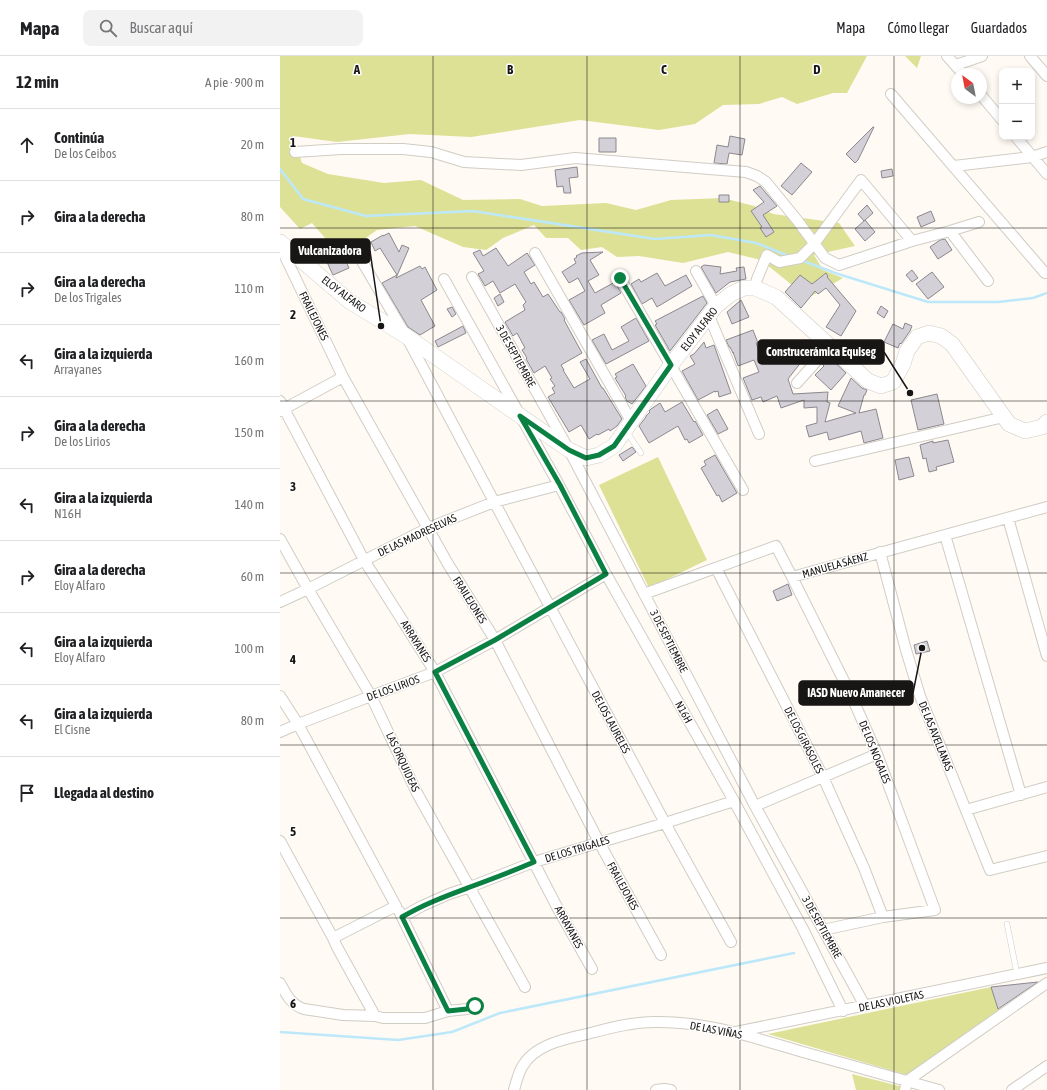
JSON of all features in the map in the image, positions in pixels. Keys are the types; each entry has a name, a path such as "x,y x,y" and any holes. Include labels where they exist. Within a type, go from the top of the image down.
{"street":[{"path":"947,56 958,68"},
{"path":"956,65 982,56"},
{"path":"1030,56 1047,76"},
{"path":"891,94 1046,273"},
{"path":"987,103 999,117"},
{"path":"1018,140 1047,174"},
{"path":"295,152 341,149 404,149 431,152 464,162 520,165 574,158 746,172 757,176 766,182 824,258 839,265 912,241 979,222"},
{"path":"954,166 1032,157 1047,152"},
{"path":"912,241 861,180 814,244 800,258 779,262 767,255 755,288 776,297 868,381 881,386 893,382 903,364 907,350 917,337 929,333 941,336 952,344 1009,424 1025,431 1042,427 1047,422"},
{"path":"950,231 988,281"},
{"name":"ELOY ALFARO","path":"280,244 349,301 406,336 569,450 586,458 599,455 614,446 671,365 713,311 731,294 744,288 755,288"},
{"name":"FRAILEJONES","path":"280,244 343,377 448,564 495,640 599,842 661,955"},
{"path":"535,253 628,425"},
{"name":"DE LOS LAURELES","path":"360,258 406,336 665,823 731,942"},
{"path":"696,270 760,434"},
{"name":"3 DE SEPTIEMBRE","path":"472,277 569,450 755,806 865,1006"},
{"path":"620,278 743,490"},
{"name":"N16H","path":"444,279 560,485 606,574 734,801 803,929 843,1010"},
{"path":"797,383 830,346"},
{"path":"281,407 343,377"},
{"name":"ARRAYANES","path":"281,407 364,560 435,672 534,862 592,969"},
{"path":"814,461 1004,417"},
{"name":"DE LAS MADRESELVAS","path":"280,602 428,528 494,502 560,485"},
{"name":"MANUELA SÁENZ","path":"644,594 776,546 792,577 1047,507"},
{"path":"1008,518 1047,656"},
{"path":"945,535 1021,795"},
{"name":"LAS ORQUIDEAS","path":"280,539 372,696 417,793 525,986"},
{"name":"DE LAS AVELLANAS","path":"880,552 920,696 990,870 1047,856"},
{"name":"DE LOS GIRASOLES","path":"716,568 823,777 884,916"},
{"name":"DE LOS LIRIOS","path":"280,732 435,672 495,640 606,574"},
{"name":"DE LOS NOGALES","path":"792,577 851,696 877,754 935,910 884,916"},
{"path":"280,696 298,724 402,917 448,1011"},
{"path":"755,806 877,754"},
{"path":"966,810 1047,787"},
{"name":"DE LOS TRIGALES","path":"402,917 449,894 534,862 734,801"},
{"path":"280,841 375,1016"},
{"path":"333,938 396,906"},
{"path":"823,930 884,916"},
{"name":"DE LAS VIOLETAS","path":"734,1032 1047,968"},
{"path":"280,983 291,1002 299,1008 343,1015 375,1016 391,1019 425,1018 448,1011 467,1009 475,1006"},
{"path":"906,1085 1047,983"},
{"name":"DE LAS VIÑAS","path":"514,1090 522,1068 529,1056 542,1048 564,1040 630,1024 655,1022 682,1023 734,1032 878,1074 906,1085 939,1090"},
{"path":"1012,1090 1047,1066"},
{"path":"656,1090 671,1090"}],"lane":[{"path":"628,425 642,453"},
{"path":"1007,924 1017,974"}],"green space":[{"path":"280,56 867,56 847,93 833,93 797,104 782,97 759,104 723,105 695,124 659,130 580,120 471,137 410,134 337,142 293,136 302,163 328,174 384,183 421,180 463,200 520,199 542,206 606,203 636,210 671,200 723,198 754,206 773,214 839,223 855,246 814,255 823,270 843,278 808,298 761,260 728,252 683,263 639,256 617,257 602,247 581,250 568,238 546,238 534,225 503,238 486,250 463,247 415,226 377,230 353,247 326,239 312,223 300,229 280,207"},
{"path":"905,56 921,56 917,68"},
{"path":"658,457 707,560 649,588 599,485"},
{"path":"991,987 999,1010 907,1075 768,1034"},
{"path":"852,1074 903,1087 903,1090 856,1090"}],"building":[{"path":"873,127 858,160 855,163 846,154"},
{"path":"730,136 745,139 742,155 729,153 727,164 714,163 717,145 728,147"},
{"path":"599,138 616,138 616,152 599,152"},
{"path":"801,163 812,172 792,195 781,186"},
{"path":"577,167 578,177 569,178 571,193 564,193 563,186 557,187 555,170"},
{"path":"892,169 893,176 882,178 881,171"},
{"path":"760,186 777,206 763,215 774,232 766,237 760,228 762,227 751,211 764,202 753,190"},
{"path":"719,195 729,195 729,202 719,202"},
{"path":"867,205 873,213 864,221 858,214"},
{"path":"931,211 935,221 921,227 917,217"},
{"path":"865,220 875,232 865,241 855,229"},
{"path":"389,233 399,252 402,245 409,248 396,278 420,266 422,269 425,267 437,290 421,300 435,326 420,335 408,327 382,283 397,275 380,248 375,251 371,242"},
{"path":"945,239 952,250 938,259 930,247 940,240"},
{"path":"496,248 508,266 527,253 535,265 524,272 531,284 534,282 543,297 548,294 561,312 582,353 561,365 563,370 574,388 590,379 580,362 586,359 602,388 622,419 617,426 610,431 609,429 589,439 581,425 569,432 548,397 555,393 552,388 555,386 550,379 552,378 545,366 534,373 522,350 525,348 517,333 513,336 505,322 525,310 523,305 526,302 515,284 500,293 493,281 485,286 478,274 484,271 473,253 480,250 483,256"},
{"path":"603,252 590,260 599,275 588,281 595,293 615,282 621,293 601,305 605,313 584,325 569,300 585,291 578,278 569,283 562,272 576,263 574,259 582,253"},
{"path":"342,253 349,268 333,275 326,260"},
{"path":"704,265 721,267 720,274 737,271 736,268 744,267 746,279 730,282 716,293 701,267"},
{"path":"912,270 918,278 912,282 906,275"},
{"path":"932,272 944,287 928,299 916,284"},
{"path":"657,273 665,286 686,275 692,286 657,307 652,298 642,304 631,284 639,279 641,282"},
{"path":"826,273 828,276 827,277 856,311 841,336 826,327 840,305 826,288 818,294 815,291 801,308 785,292 800,275 812,284"},
{"path":"500,294 504,302 498,306 494,298"},
{"path":"703,296 707,303 670,351 655,325 657,324 655,321"},
{"path":"741,300 749,317 732,324 727,312"},
{"path":"881,306 888,311 884,318 877,313"},
{"path":"452,307 456,314 452,317 447,309"},
{"path":"636,318 649,341 606,364 592,340 604,334 612,350 629,341 621,327"},
{"path":"905,323 912,326 898,348 884,342 893,324 903,329"},
{"path":"463,326 466,333 438,347 435,341"},
{"path":"753,330 763,362 778,343 802,361 788,379 793,394 828,392 827,402 830,403 825,422 856,413 838,406 851,378 862,388 867,390 859,413 876,409 883,438 864,443 861,431 829,440 827,432 809,437 806,426 817,423 817,407 804,408 804,400 781,408 777,396 763,402 761,397 752,400 743,378 759,372 754,360 738,366 733,352 726,340"},
{"path":"704,342 706,348 714,345 731,393 719,397 718,391 715,391 698,400 682,371 695,364 690,356 694,354"},
{"path":"829,357 846,373 831,390 815,375 824,366 822,364"},
{"path":"633,364 646,386 632,404 627,401 626,396 615,378 617,377 615,374"},
{"path":"937,394 944,424 918,430 911,400"},
{"path":"682,402 703,435 689,443 687,439 685,440 678,426 649,443 639,426 650,412 649,411 660,403 665,412"},
{"path":"717,409 728,429 718,434 707,415"},
{"path":"948,440 954,462 936,467 937,470 929,472 926,458 923,459 920,445 933,441 933,443"},
{"path":"632,447 636,452 623,461 619,455"},
{"path":"715,455 737,493 722,502 701,468 706,465 704,461"},
{"path":"909,457 914,476 899,480 895,460"},
{"path":"788,584 792,595 777,601 773,591"},
{"path":"927,641 930,651 916,654 914,645"},
{"path":"1038,982 998,1009 991,987"}],"waterway":[{"path":"280,169 303,199 366,216 473,211 655,239 711,235 756,243 789,256"},
{"path":"801,260 835,273 928,302 998,302 1033,298 1047,293"},
{"path":"280,1032 398,1040 452,1032 500,1013 794,953"}],"place":[{"name":"Vulcanizadora","path":"381,326"},
{"name":"Construcerámica Equiseg","path":"910,393"},
{"name":"IASD Nuevo Amanecer","path":"922,648"}],"route":[{"path":"475,1006 467,1009 448,1011 402,917 449,894 534,862 435,672 495,640 606,574 560,485 520,416 569,450 586,458 599,455 614,446 671,365 620,278"}]}
